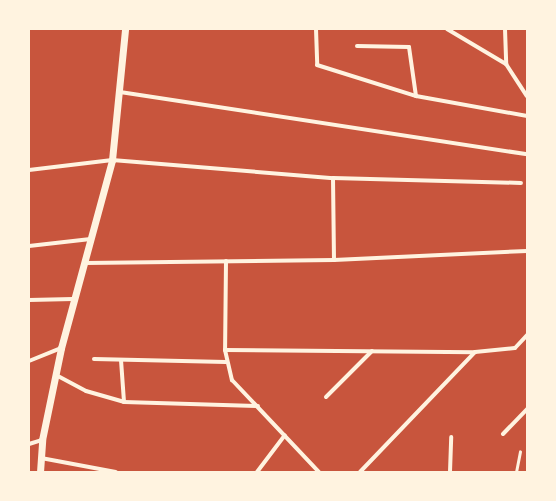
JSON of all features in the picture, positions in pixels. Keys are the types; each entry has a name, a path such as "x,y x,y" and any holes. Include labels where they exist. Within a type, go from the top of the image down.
{"street":[{"path":"40,472 42,440 61,348 73,299 85,263 112,160 120,92 124,29"},
{"path":"316,29 317,65 416,96 527,116"},
{"path":"447,29 506,64 527,96"},
{"path":"505,29 506,64"},
{"path":"357,46 408,47 416,96"},
{"path":"120,92 527,154"},
{"path":"29,170 112,160 334,178 521,183"},
{"path":"334,178 334,260"},
{"path":"29,246 91,239"},
{"path":"85,263 334,260 527,251"},
{"path":"226,261 225,350 226,362 232,380 319,472"},
{"path":"29,300 73,299"},
{"path":"225,350 475,352 515,348 527,335"},
{"path":"29,361 61,348"},
{"path":"326,397 372,351"},
{"path":"360,472 475,352"},
{"path":"94,359 226,362"},
{"path":"121,360 124,402"},
{"path":"56,375 86,391 124,402 258,406"},
{"path":"503,434 527,409"},
{"path":"257,472 285,435"},
{"path":"450,472 451,437"},
{"path":"29,444 42,440"},
{"path":"41,458 116,472"}],"lane":[{"path":"516,472 520,451"}]}
